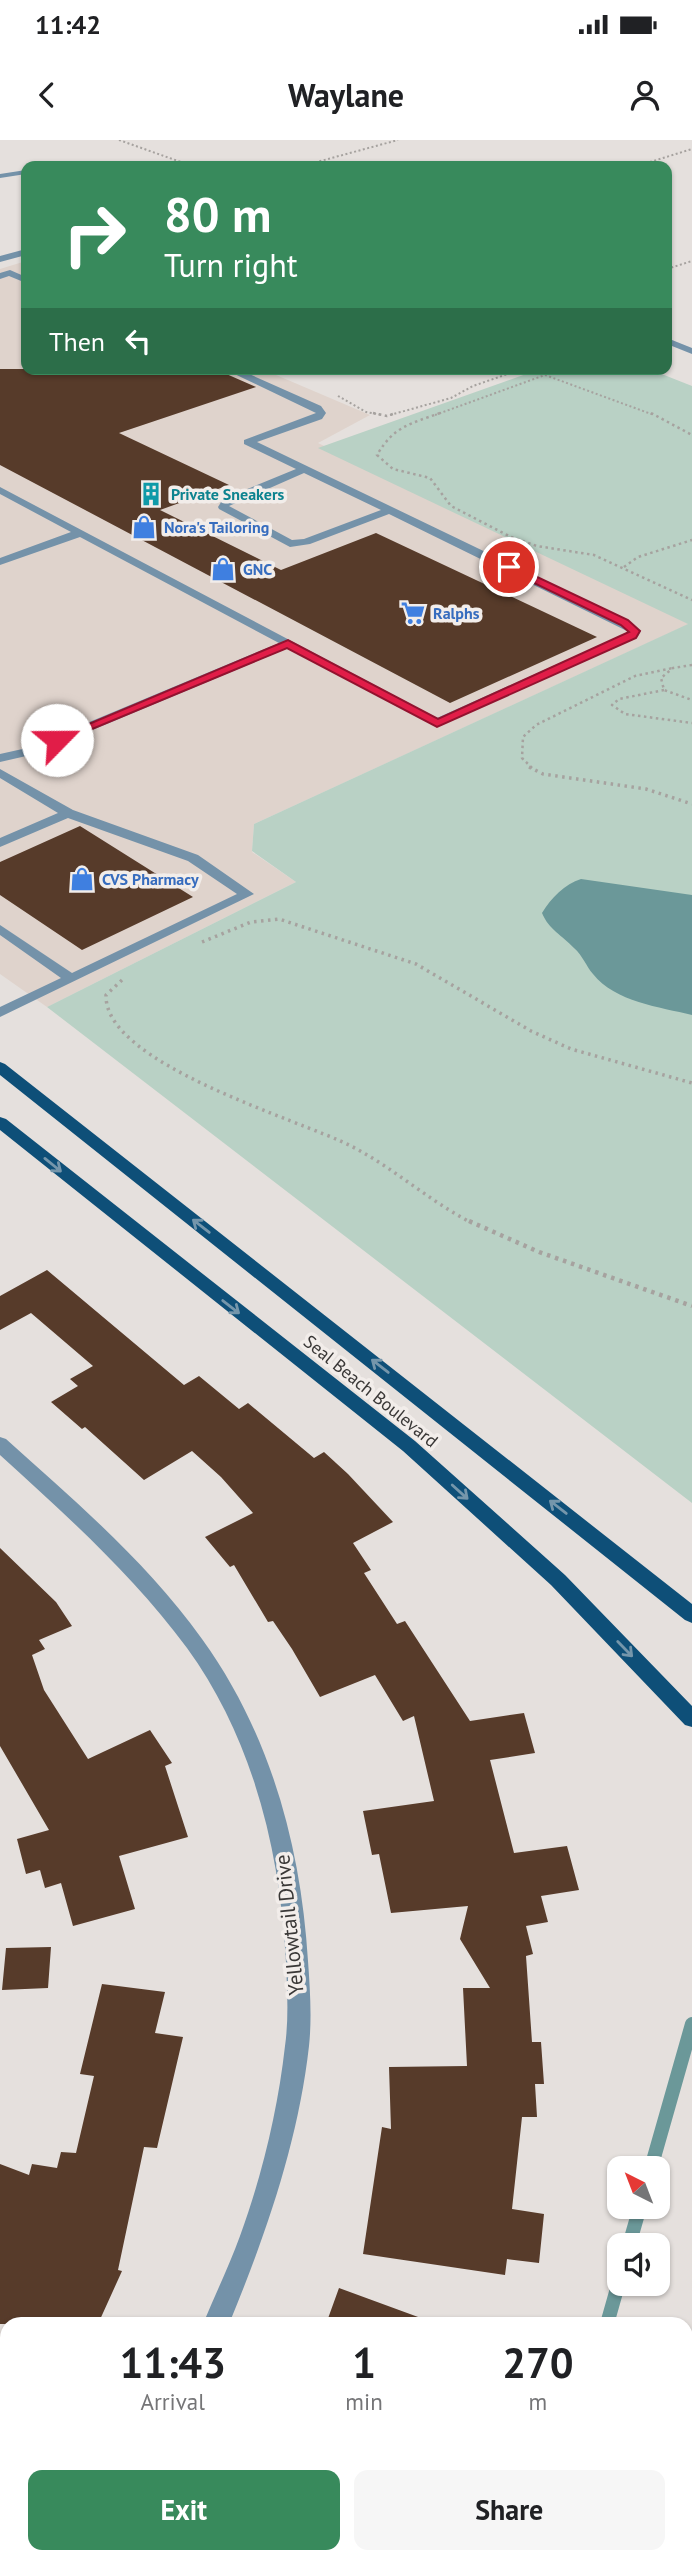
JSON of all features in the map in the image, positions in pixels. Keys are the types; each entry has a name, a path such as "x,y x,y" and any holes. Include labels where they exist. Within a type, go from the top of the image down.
{"main road":[{"name":"Seal Beach Boulevard","path":"0,1067 692,1615"},
{"name":"Seal Beach Boulevard","path":"0,1122 410,1446 558,1580 692,1719"}],"street":[{"path":"0,176 21,172"},
{"path":"9,248 21,251"},
{"path":"0,259 21,253"},
{"path":"0,276 10,273 21,278"},
{"path":"672,343 692,351"},
{"path":"0,490 437,723 632,636 635,631 625,623 248,442 318,417 321,413 318,408 243,375"},
{"path":"306,469 227,501 223,508 289,544 306,542 390,510"},
{"path":"0,562 80,533"},
{"path":"0,758 31,751 288,644"},
{"path":"0,773 68,813 193,858 247,894 0,1013"},
{"path":"0,844 68,813"},
{"path":"0,929 72,979"},
{"name":"Yellowtail Drive","path":"0,1444 107,1542 196,1645 256,1756 275,1815 289,1876 296,1952 298,2037 281,2133 256,2227 219,2317"}],"path":[{"path":"119,140 177,161"},
{"path":"320,161 398,140"},
{"path":"653,161 692,149"},
{"path":"672,267 692,261"},
{"path":"333,395 351,401 375,416 387,416 451,398 473,386 505,375"},
{"path":"692,435 646,411 545,375 402,427 379,447 377,455 380,461 392,468 430,478 439,494 451,506 511,537 537,546 594,555 692,600"},
{"path":"624,567 638,557 692,540"},
{"path":"692,666 635,676 536,725 523,737 522,758 528,766 543,774 646,789 692,804"},
{"path":"664,690 661,678 673,668"},
{"path":"692,700 664,690 619,699 611,705 625,714 692,723"},
{"path":"193,946 251,922 278,919 416,964 531,1031 570,1049 692,1083"},
{"path":"122,979 106,995 107,1013 119,1030 140,1047 204,1085 350,1145 449,1211 503,1237 692,1306"}],"shaded area":[{"path":"21,263 21,375 276,375 370,415 318,443 689,624 254,824 252,852 296,882 47,1007 0,974 0,269"}],"green space":[{"path":"523,375 664,375 692,386 692,1503 47,1007 296,882 252,851 254,824 688,624 318,448"}],"water":[{"path":"581,879 692,895 692,1015 652,1006 613,991 593,974 577,951 548,924 542,913 546,907 564,888"}],"building":[{"path":"0,369 21,369 21,375 229,375 256,387 119,433 229,485 160,510 281,570 376,533 597,637 450,703 0,465"},
{"name":"CVS Pharmacy","path":"80,826 193,897 82,950 0,895 0,862"},
{"path":"47,1270 184,1385 199,1376 239,1409 248,1403 314,1458 324,1452 348,1474 393,1522 353,1543 371,1570 364,1573 397,1624 405,1621 470,1721 524,1713 535,1753 490,1760 514,1853 567,1846 579,1890 541,1896 548,1922 526,1926 533,1954 526,1956 532,2042 541,2042 544,2084 535,2084 537,2117 522,2117 512,2209 544,2214 539,2263 507,2259 505,2275 363,2254 382,2127 391,2129 389,2067 467,2066 463,1988 490,1988 460,1939 468,1906 391,1913 379,1854 372,1855 363,1811 434,1801 414,1716 403,1721 375,1675 320,1697 292,1649 273,1621 268,1622 234,1565 230,1567 205,1537 253,1513 221,1477 192,1451 144,1480 85,1427 82,1429 51,1402 78,1386 70,1379 93,1366 31,1313 0,1330 0,1296"},
{"path":"0,1548 56,1602 72,1626 39,1640 45,1649 32,1655 44,1690 88,1759 150,1730 172,1763 165,1766 188,1837 119,1856 135,1909 73,1926 61,1883 45,1888 40,1870 26,1874 17,1839 49,1830 0,1746"},
{"path":"51,1947 48,1988 2,1990 6,1948"},
{"path":"102,1984 165,1992 155,2033 183,2037 157,2148 144,2147 118,2270 122,2271 101,2317 0,2317 0,2164 29,2175 32,2164 57,2168 61,2152 76,2153 94,2076 80,2074"},
{"path":"339,2288 418,2317 329,2317"}],"waterway":[{"path":"654,2156 692,2024"},
{"path":"632,2233 637,2219"},
{"path":"609,2317 615,2296"}],"place":[{"name":"Private Sneakers","path":"151,494"},
{"name":"Nora's Tailoring","path":"144,527"},
{"name":"GNC","path":"223,569"},
{"name":"Ralphs","path":"413,613"},
{"name":"CVS Pharmacy","path":"82,879"}],"route":[{"path":"57,740 288,644 437,723 632,636 635,631 625,623 509,567"}]}
